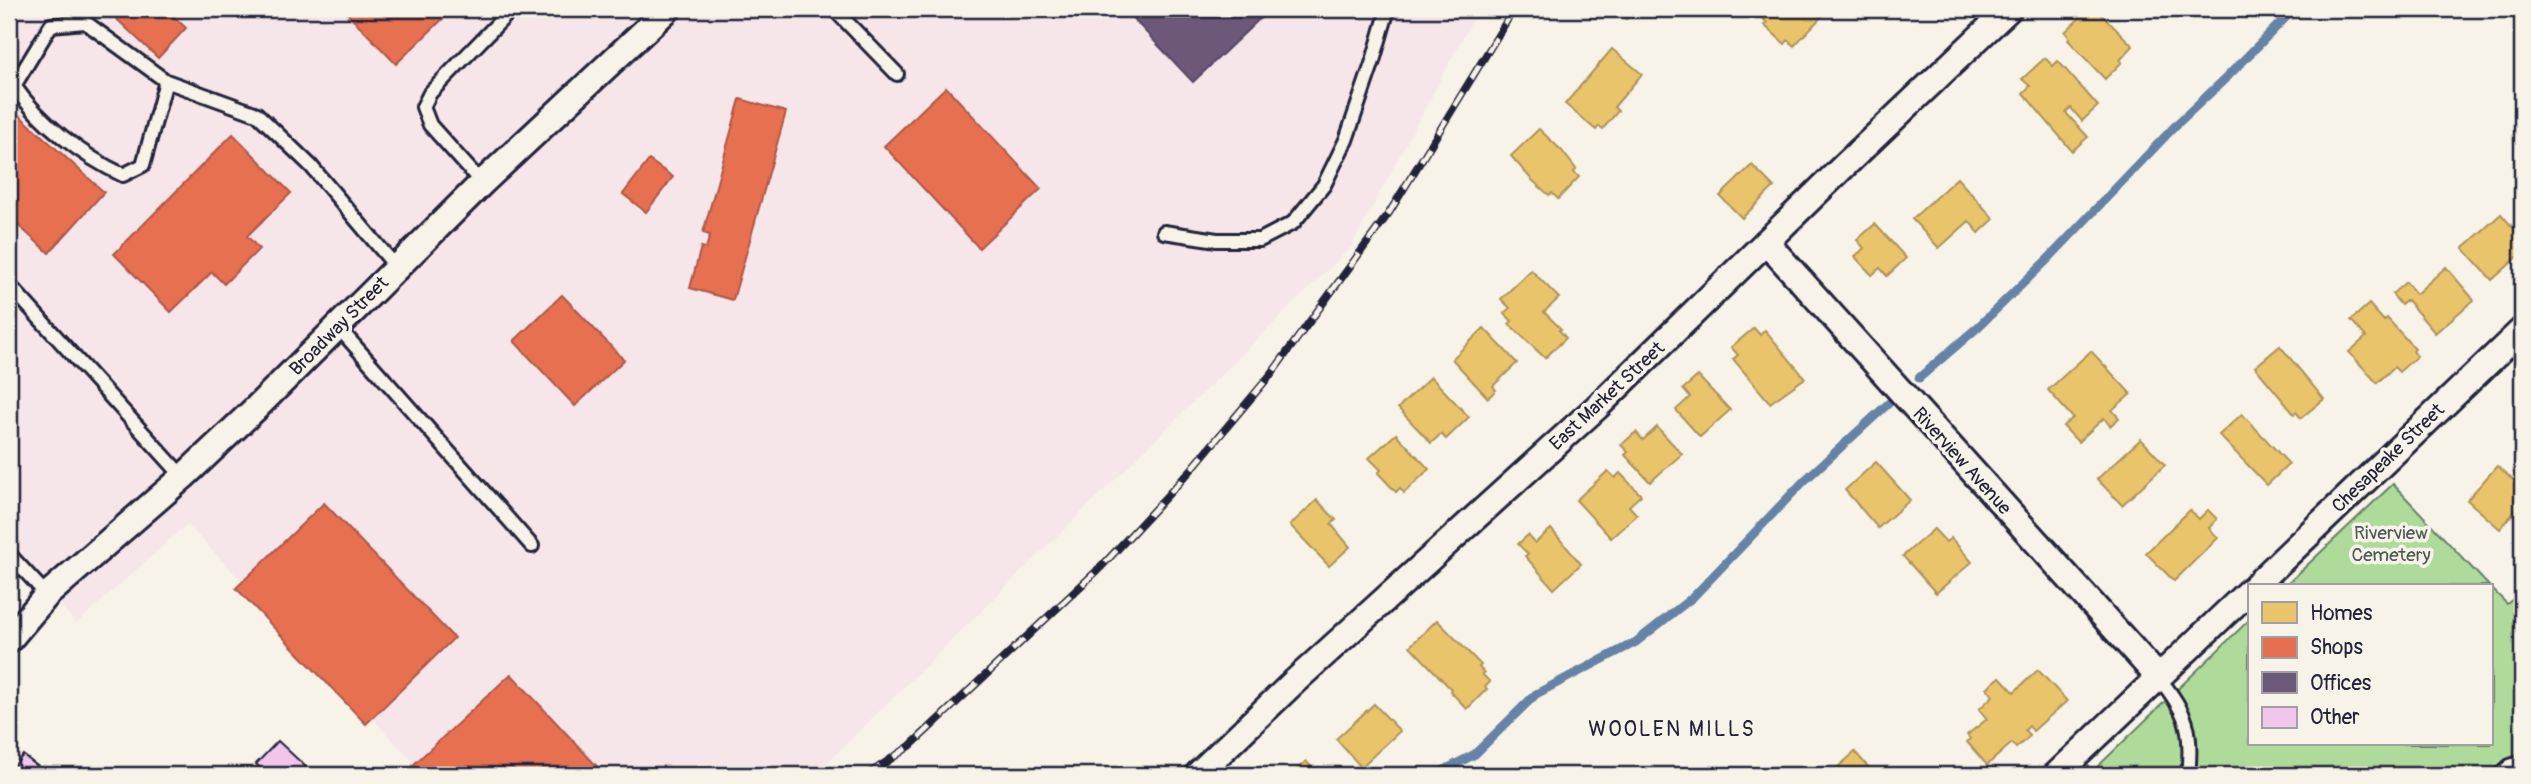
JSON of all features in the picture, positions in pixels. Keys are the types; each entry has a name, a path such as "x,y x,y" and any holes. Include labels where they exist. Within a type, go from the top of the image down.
{"street":[{"name":"East Market Street","path":"1197,775 1294,682 1597,407 2009,9"},
{"name":"Broadway Street","path":"9,640 47,595 183,477 660,11"},
{"name":"Riverview Avenue","path":"1766,242 2158,678"},
{"name":"Chesapeake Street","path":"2257,584 2522,330"},
{"path":"2056,775 2248,593"}],"lane":[{"path":"482,183 430,125 424,107 430,93 512,9"},
{"path":"834,9 897,74"},
{"path":"1164,232 1217,240 1260,240 1293,223 1324,185 1346,140 1388,9"},
{"path":"166,81 143,165 123,175 96,163 30,108 14,86 51,25 85,22 166,81 257,114 311,166 397,268"},
{"path":"9,287 183,477"},
{"path":"338,327 532,546"},
{"path":"9,554 47,595"},
{"path":"2158,678 2176,699 2187,724 2191,750 2188,775"},
{"path":"2500,775 2510,766 2522,762"}],"shaded area":[{"path":"9,9 1478,9 1351,247 827,763 808,775 426,775 187,524 76,624 9,543"}],"green space":[{"name":"Riverview Cemetery","path":"2393,484 2487,584 2287,584"},
{"path":"2492,589 2507,604 2522,591 2522,775 2089,775 2248,621 2248,746 2492,746"}],"building: Homes":[{"path":"1616,9 1636,9 1626,19"},
{"path":"1762,9 1822,9 1826,12 1794,46 1788,40 1785,44 1764,25 1767,23 1758,13"},
{"path":"2089,9 2100,13 2133,46 2105,79 2068,40 2070,38 2065,32"},
{"path":"1612,49 1642,74 1614,107 1618,111 1603,129 1599,126 1596,130 1565,104"},
{"path":"2045,58 2053,66 2058,61 2098,106 2082,121 2071,108 2066,113 2088,137 2072,151 2023,93 2030,86 2022,79"},
{"path":"1539,129 1562,151 1579,177 1558,199 1532,180 1511,156"},
{"path":"1752,165 1774,187 1742,218 1720,196"},
{"path":"1957,178 1994,219 1979,233 1969,221 1939,248 1912,219"},
{"path":"2501,214 2522,238 2522,253 2492,280 2463,248"},
{"path":"1875,224 1906,258 1887,276 1880,268 1872,275 1855,257 1864,248 1857,240"},
{"path":"2446,267 2474,300 2435,333 2407,300 2401,305 2392,294 2406,282 2416,294"},
{"path":"1531,270 1559,298 1544,312 1566,338 1545,358 1509,324 1512,321 1504,313 1510,308 1501,299"},
{"path":"2369,304 2384,321 2387,318 2415,349 2413,351 2417,356 2399,372 2394,367 2377,383 2349,352 2366,337 2351,320"},
{"path":"1484,328 1517,363 1493,386 1496,390 1488,398 1452,359"},
{"path":"1754,328 1760,335 1765,330 1805,378 1770,403 1733,359 1738,355 1731,347"},
{"path":"2280,346 2324,399 2301,418 2296,412 2294,414 2255,367"},
{"path":"2091,351 2131,394 2112,410 2119,418 2110,426 2104,418 2078,442 2063,426 2073,418 2048,390"},
{"path":"1698,376 1730,410 1700,437 1676,410 1690,397 1683,389"},
{"path":"1431,377 1469,417 1446,439 1441,434 1431,443 1398,408"},
{"path":"2242,414 2289,464 2267,485 2219,435"},
{"path":"1657,427 1682,454 1650,482 1625,455 1628,452 1621,445 1636,432 1643,440"},
{"path":"1396,434 1429,469 1404,493 1400,488 1396,492 1378,473 1381,470 1369,458"},
{"path":"2141,439 2165,465 2122,505 2097,479"},
{"path":"1876,462 1910,500 1878,528 1845,490"},
{"path":"2497,466 2522,488 2522,503 2500,529 2467,500"},
{"path":"1608,471 1615,478 1620,473 1641,495 1629,506 1637,515 1611,538 1576,500"},
{"path":"1317,500 1336,520 1331,524 1350,547 1329,566 1290,525"},
{"path":"2190,510 2199,519 2208,510 2217,519 2209,528 2218,538 2174,581 2146,553"},
{"path":"1551,529 1581,564 1554,589 1518,544 1528,535 1535,543"},
{"path":"1934,529 1946,542 1951,538 1972,562 1936,593 1903,556"},
{"path":"1437,620 1481,665 1479,667 1484,673 1482,674 1490,682 1485,687 1487,689 1467,709 1410,646"},
{"path":"2038,670 2067,701 2033,731 2029,726 2025,730 2030,736 2016,748 2012,743 1987,765 1967,742 1970,739 1967,735 1987,719 1979,709 1993,696 1987,688 2000,677 2014,692"},
{"path":"1374,704 1400,731 1361,767 1336,739"},
{"path":"1855,752 1875,775 1829,775"},
{"path":"1306,761 1319,775 1291,775"}],"building: Shops":[{"path":"106,9 166,9 186,28 158,58"},
{"path":"343,9 453,9 396,64"},
{"path":"946,87 1041,189 979,248 884,146"},
{"path":"740,99 786,112 733,300 690,288 701,247 706,248 710,235 703,233"},
{"path":"10,107 104,192 49,253 9,217"},
{"path":"233,134 291,193 247,236 259,249 224,284 212,272 171,312 114,254"},
{"path":"649,160 673,177 646,212 623,194"},
{"path":"562,295 624,360 575,406 514,341"},
{"path":"324,503 454,638 366,724 236,588"},
{"path":"511,674 605,775 422,775 413,765"}],"building: Offices":[{"path":"1124,9 1270,9 1193,82"}],"building: Other":[{"path":"278,741 306,767 298,775 267,775 256,764"},
{"path":"23,755 49,775 15,775 10,771"}],"waterway":[{"path":"1919,378 1978,327 2049,258 2177,124 2294,9"},
{"path":"1435,775 1475,754 1536,694 1636,642 1693,597 1804,481 1889,403"}],"railway":[{"path":"867,775 910,746 1101,567 1190,471 1272,373 1389,213 1514,9"}],"district":[{"name":"WOOLEN MILLS","path":"1672,729"}]}
